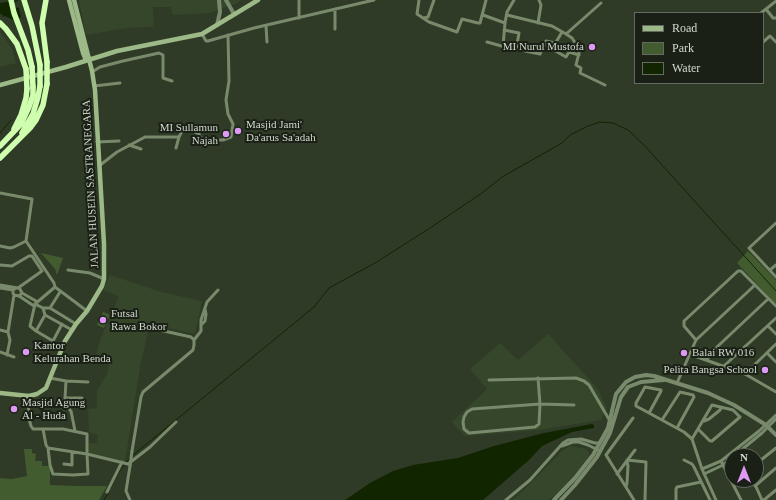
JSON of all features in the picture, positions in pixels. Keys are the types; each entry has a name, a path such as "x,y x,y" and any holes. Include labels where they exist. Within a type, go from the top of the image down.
{"highway":[{"path":"0,146 21,124 32,100 33,87 26,44 16,19 11,0"},
{"path":"16,141 33,114 40,86 40,64 34,31 28,8 24,0"},
{"path":"0,158 30,128 38,116 45,98 47,84 47,62 42,22 46,0"},
{"path":"0,23 17,44 29,68 26,98 21,115 11,135"}],"main road":[{"name":"JALAN HUSEIN SASTRANEGARA","path":"28,396 41,392 46,388 61,350 76,324 87,311 104,280 104,244 94,86 87,52 69,0"},
{"name":"JALAN HUSEIN SASTRANEGARA","path":"74,0 83,53 85,58 89,60"},
{"path":"0,85 145,45 187,38 204,38 217,25 258,0"},
{"path":"87,52 97,57"},
{"path":"91,69 92,62 97,57"},
{"path":"78,63 87,64 91,69"},
{"path":"0,393 28,396"}],"street":[{"path":"217,25 220,12 219,0"},
{"path":"226,0 234,14"},
{"path":"299,0 299,16"},
{"path":"204,38 228,35 374,0"},
{"path":"419,0 416,13 429,22 456,32 462,19 480,23 486,0"},
{"path":"424,18 428,17 434,0"},
{"path":"503,46 507,12 514,0"},
{"path":"538,22 540,0"},
{"path":"762,12 776,1"},
{"path":"566,34 600,3"},
{"path":"335,9 335,30"},
{"path":"766,9 773,18 776,18"},
{"path":"482,15 505,23"},
{"path":"507,15 552,26 566,34 577,44 579,55 576,64 581,68 580,74 604,85"},
{"path":"266,26 267,42"},
{"path":"487,42 516,50 520,34 504,30"},
{"path":"562,32 552,49 566,57 568,52 579,55"},
{"path":"176,148 182,129 185,127 199,134 200,137 205,140 228,139 231,136 233,124 228,114 226,100 229,78 228,35"},
{"path":"764,41 770,36 776,42"},
{"path":"525,51 540,54 546,41 555,43"},
{"path":"91,69 159,53 163,55 163,78 172,81"},
{"path":"94,86 120,83"},
{"path":"99,166 117,152 147,136 179,137"},
{"path":"97,142 119,141"},
{"path":"129,145 142,149"},
{"path":"0,193 32,199 26,241 54,283 55,287 87,311"},
{"path":"776,223 749,248 776,277"},
{"path":"0,246 10,248 26,241"},
{"path":"0,265 12,266 30,255 42,271 16,289 8,332 10,337 7,354"},
{"path":"770,270 776,265"},
{"path":"68,270 90,273 104,280"},
{"path":"696,340 684,326 684,322 738,271 741,270 776,306"},
{"path":"0,285 20,289 22,293 35,304"},
{"path":"677,384 696,340 755,285"},
{"path":"55,287 35,304 30,326 53,341 62,324"},
{"path":"0,288 16,289"},
{"path":"107,492 126,464 132,451 140,398 143,392 193,350 194,340 201,331 201,325 205,320 205,309 209,298 218,290"},
{"path":"50,308 60,292"},
{"path":"19,296 22,293"},
{"path":"14,295 43,308 50,308 76,324"},
{"path":"707,359 718,346 768,299"},
{"path":"36,331 45,315 43,308"},
{"path":"45,315 72,330"},
{"path":"725,365 776,318"},
{"path":"768,326 776,334"},
{"path":"146,327 191,337 194,340"},
{"path":"0,330 8,332"},
{"path":"745,374 776,344"},
{"path":"0,352 14,357"},
{"path":"767,353 776,362"},
{"path":"689,354 725,365 745,374 776,392"},
{"path":"561,500 575,485 610,433 616,394 626,382 635,377 646,375 654,376 708,393 734,405 767,426 776,435"},
{"path":"489,380 570,377 584,381 594,392 612,422"},
{"path":"50,378 66,382 88,382"},
{"path":"538,378 540,404 540,421 535,427 469,433 464,429 464,416 472,409 540,404 574,405"},
{"path":"66,382 65,398 68,408 71,411 75,431"},
{"path":"649,413 661,390 645,387 636,406 684,432 692,439 702,469 716,500"},
{"path":"662,420 680,392 694,396 677,428"},
{"path":"28,396 31,426 33,429 43,429 62,429 88,435 88,475 53,474 43,429"},
{"path":"65,398 82,398"},
{"path":"692,439 712,405 733,410 740,418 712,441 710,441 698,429"},
{"path":"703,421 709,419 721,408"},
{"path":"767,426 776,415"},
{"path":"633,418 606,455 634,500"},
{"path":"702,469 721,461 776,419"},
{"path":"48,448 87,454 129,464 150,447 176,422"},
{"path":"554,500 599,450 612,422"},
{"path":"742,448 755,436"},
{"path":"506,500 530,480 568,440 573,439 601,443"},
{"path":"560,447 573,442 579,442 599,450"},
{"path":"764,458 776,448"},
{"path":"617,474 635,450"},
{"path":"64,464 72,465 72,452"},
{"path":"684,460 694,466 710,500"},
{"path":"626,487 628,483 627,461"},
{"path":"627,461 646,462 645,500"},
{"path":"721,461 741,500"},
{"path":"126,464 126,491 130,500"},
{"path":"704,474 723,465"},
{"path":"764,478 776,468"},
{"path":"676,500 677,487 701,482"},
{"path":"756,488 763,500 776,490"}],"shaded area":[{"path":"79,0 240,0 238,3 209,13 173,15 171,7 153,7 154,27 126,28 86,35"},
{"path":"0,32 12,49 16,63 0,67"},
{"path":"110,275 161,292 202,301 195,334 150,324 140,367 125,462 87,455 89,443 97,443 98,435 89,432 88,409 97,408 97,391 107,374 110,359 96,356 100,340 119,296 103,290"},
{"path":"548,334 598,389 607,408 601,420 539,430 465,436 452,422 487,389 470,369 500,343 518,360"},
{"path":"570,446 586,449 589,453 589,458 559,492 549,500 512,500 518,496 563,450"}],"green space":[{"path":"748,251 776,280 776,304 737,263"},
{"path":"41,253 63,258 57,275 55,269"},
{"name":"Futsal Rawa Bokor","path":"103,312 110,315 104,328 97,325"},
{"path":"24,449 32,449 32,453 36,454 35,461 42,461 42,466 50,466 50,485 107,486 99,500 0,500 0,478 12,479 27,476"}],"water":[{"path":"19,0 14,3 14,7 19,8 21,17 15,21 5,16 3,17 3,15 0,14 0,3"},
{"path":"592,424 594,425 594,428 572,432 542,446 529,460 483,500 345,500 370,483 393,471 413,465 458,458 494,446 544,433"}],"waterway":[{"path":"0,133 11,120"},
{"path":"132,456 314,307 329,288 375,263 482,193 502,177 562,143 570,135 600,122 613,123 628,130 643,144 776,291"},
{"path":"110,489 120,470 130,458"},
{"path":"104,500 109,492"}],"place":[{"name":"MI Nurul Mustofa","path":"592,47"},
{"name":"Masjid Jami' Da'arus Sa'adah","path":"238,131"},
{"name":"MI Sullamun Najah","path":"226,134"},
{"name":"Futsal Rawa Bokor","path":"103,320"},
{"name":"Kantor Kelurahan Benda","path":"26,352"},
{"name":"Balai RW 016","path":"684,353"},
{"name":"Pelita Bangsa School","path":"765,370"},
{"name":"Masjid Agung Al - Huda","path":"14,409"}]}
